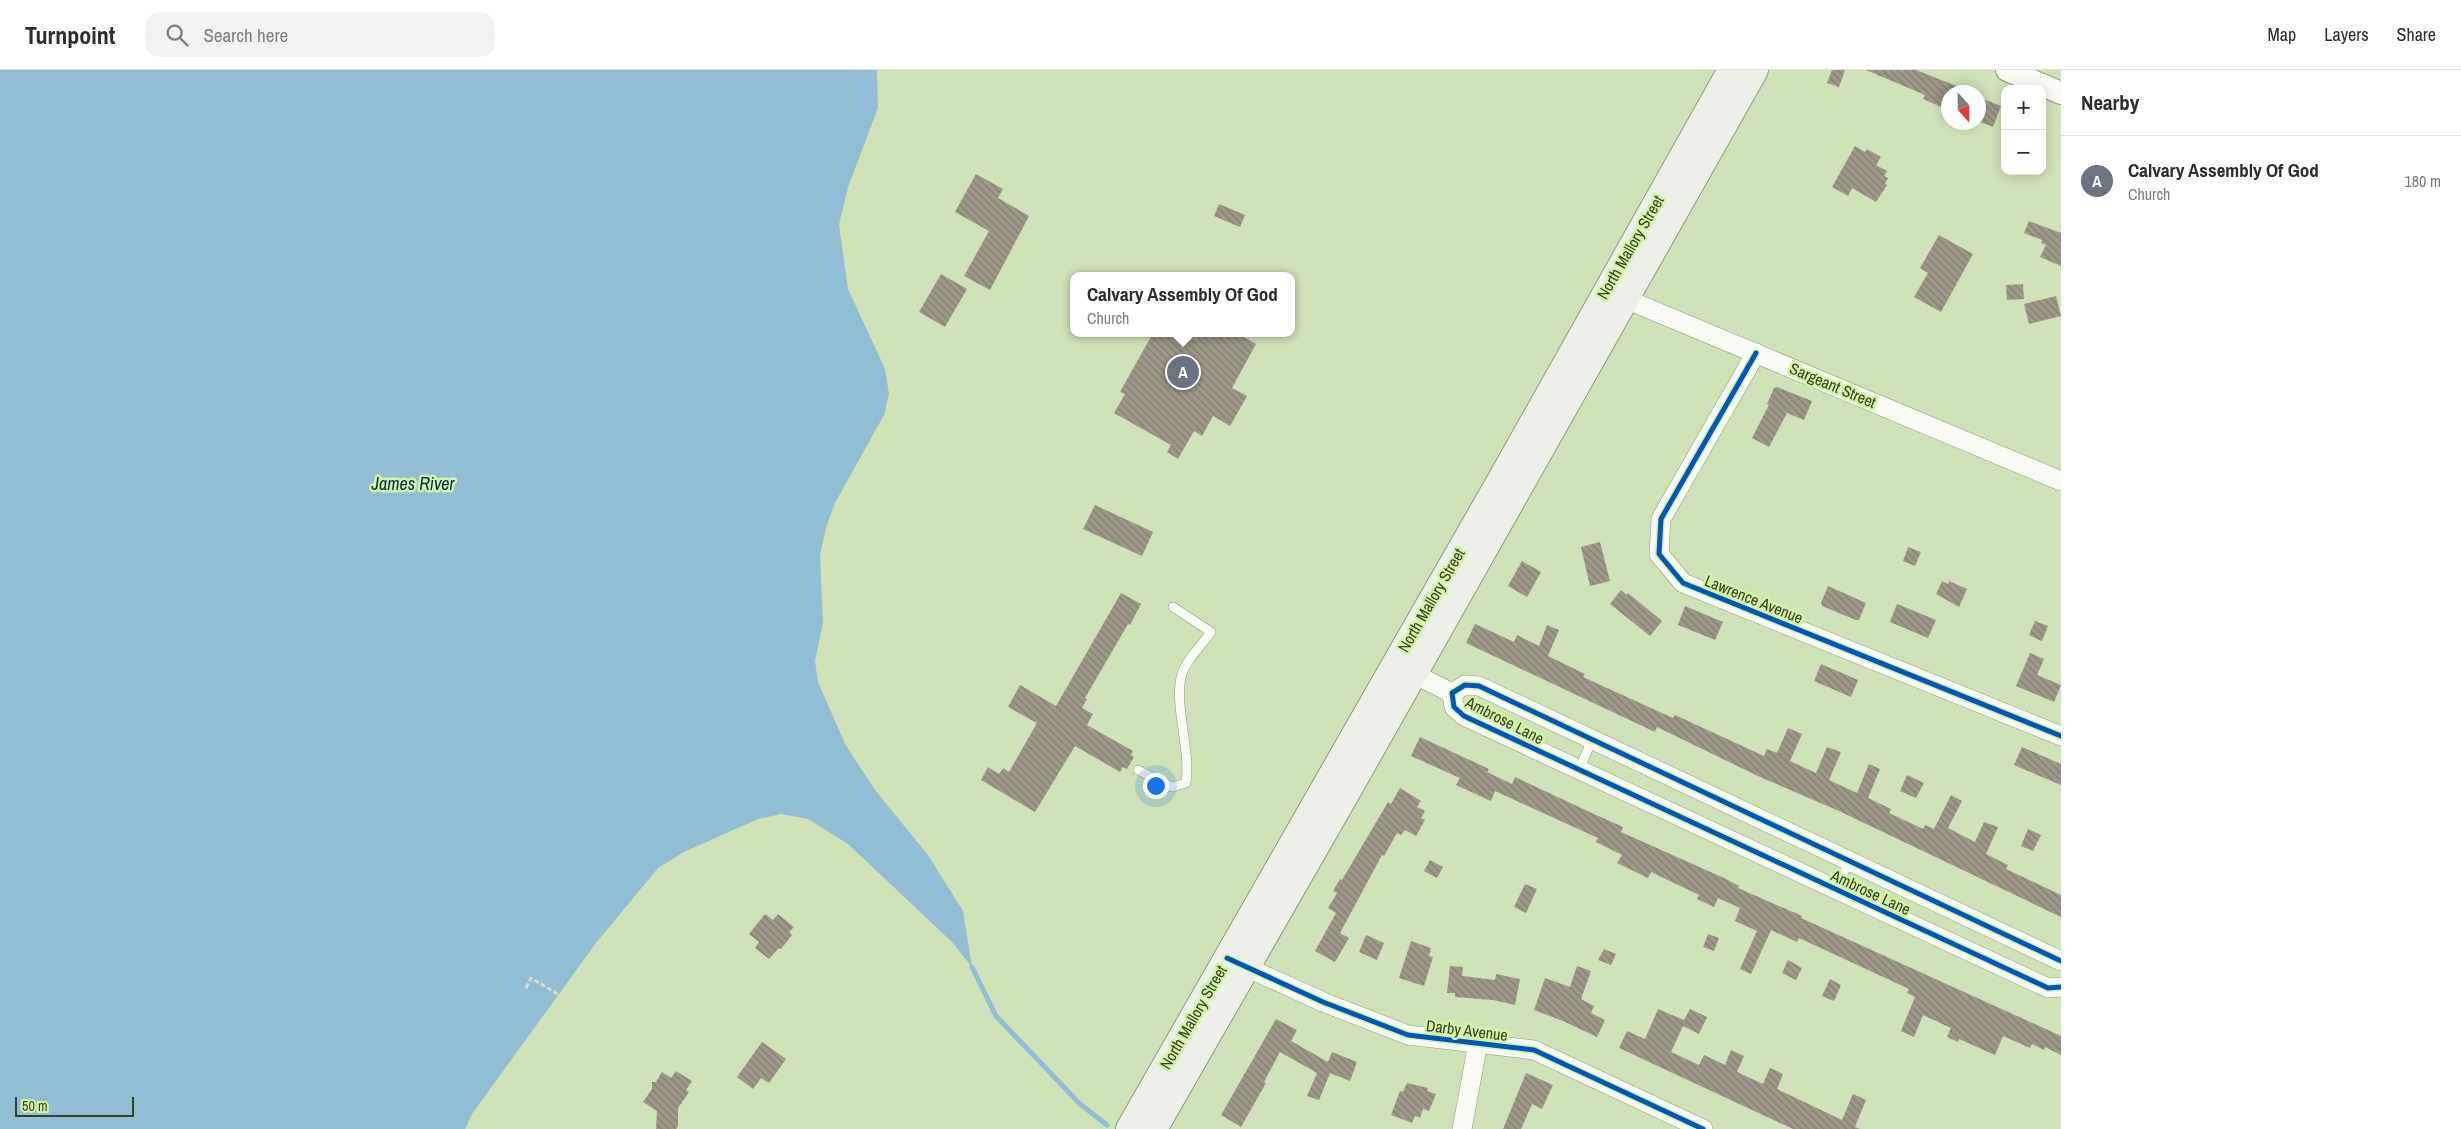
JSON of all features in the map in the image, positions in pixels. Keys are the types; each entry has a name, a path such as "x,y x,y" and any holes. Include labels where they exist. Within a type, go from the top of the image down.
{"main road":[{"name":"North Mallory Street","path":"1616,295 1731,70"},
{"name":"North Mallory Street","path":"1154,1129 1237,963 1616,295 1755,70"},
{"name":"North Mallory Street","path":"1129,1129 1237,963"}],"street":[{"path":"2007,70 2061,93"},
{"name":"Sargeant Street","path":"1616,295 2061,481"},
{"name":"Lawrence Avenue","path":"1756,353 1661,519 1659,554 1683,583 2061,736"},
{"name":"Ambrose Lane","path":"1404,669 1452,693"},
{"name":"Ambrose Lane","path":"1452,693 1465,685 1479,686 2061,961"},
{"name":"Ambrose Lane","path":"1452,693 1452,703 1460,714 2048,988 2061,987"},
{"name":"Darby Avenue","path":"1237,963 1323,1002 1408,1035 1534,1050 1703,1129"},
{"path":"1462,1129 1478,1044"}],"lane":[{"path":"1138,770 1172,787 1186,783 1188,768 1179,686 1182,672 1211,632 1173,607"},
{"path":"1579,770 1592,740"},
{"path":"1836,889 1849,861"}],"path":[{"path":"526,988 531,978 579,1007"}],"water":[{"name":"James River","path":"0,70 877,70 878,108 848,187 839,225 848,289 885,369 889,394 884,415 835,503 826,528 820,555 823,622 815,661 818,682 845,744 875,790 928,855 963,911 972,967 952,942 848,844 808,819 781,814 758,819 684,852 658,868 596,943 472,1114 465,1129 0,1129"}],"building":[{"path":"1832,70 1845,70 1839,87 1827,83"},
{"path":"1866,70 1916,70 1954,85 1941,85 1941,107 1923,99 1925,95"},
{"path":"1986,100 2001,106 1993,127 1986,124"},
{"path":"1855,146 1865,152 1867,149 1881,157 1876,165 1887,171 1884,176 1888,178 1885,184 1887,185 1876,202 1852,188 1848,196 1832,187"},
{"path":"976,174 1003,189 998,198 1029,216 990,290 964,276 989,231 955,212"},
{"path":"1219,204 1245,215 1240,227 1214,216"},
{"path":"2029,221 2061,233 2061,266 2040,257 2046,245 2041,243 2042,240 2024,233"},
{"path":"1939,235 1973,254 1941,312 1914,297 1928,273 1920,268"},
{"path":"941,274 967,289 945,327 919,312"},
{"path":"2023,284 2024,299 2007,300 2006,285"},
{"path":"2056,296 2061,316 2029,324 2024,304"},
{"path":"1151,337 1244,337 1256,344 1232,388 1247,396 1230,426 1213,416 1202,436 1194,431 1178,459 1167,452 1171,445 1114,413 1125,394 1120,392"},
{"path":"1777,387 1812,401 1804,420 1787,413 1769,447 1752,438 1769,405 1767,404 1774,388"},
{"path":"1095,505 1153,532 1142,556 1083,529"},
{"path":"1600,542 1610,581 1590,586 1581,547"},
{"path":"1908,547 1921,552 1915,566 1903,561"},
{"path":"1522,561 1541,572 1527,597 1508,586"},
{"path":"1942,581 1948,584 1949,581 1967,589 1959,607 1936,594"},
{"path":"1828,586 1866,603 1859,620 1822,606 1821,603"},
{"path":"1621,590 1627,595 1628,593 1662,621 1650,636 1610,604"},
{"path":"1121,593 1141,604 1085,698 1087,699 1082,708 1093,714 1087,725 1133,751 1131,755 1134,757 1127,769 1123,767 1120,772 1075,746 1035,812 981,780 988,767 999,774 1003,768 1009,772 1037,723 1008,707 1020,685 1056,706"},
{"path":"1897,604 1936,620 1928,638 1890,622"},
{"path":"1685,606 1723,622 1715,640 1678,625"},
{"path":"2035,621 2048,626 2042,641 2029,635"},
{"path":"1475,624 1514,642 1517,635 1539,646 1547,625 1559,630 1548,656 1585,674 1583,677 1673,718 1675,715 1764,756 1767,749 1777,753 1788,728 1802,734 1790,761 1816,773 1827,747 1841,752 1829,780 1857,793 1869,764 1880,769 1868,798 1891,809 1889,813 1923,829 1925,825 1934,829 1951,795 1962,801 1948,828 1975,842 1984,822 1998,827 1986,854 2008,865 2006,869 2061,895 2061,917 1657,727 1655,732 1466,643"},
{"path":"2030,653 2044,659 2037,675 2061,685 2054,702 2016,686"},
{"path":"1821,664 1858,680 1851,697 1814,681"},
{"path":"1420,737 1489,769 1487,772 1512,784 1515,777 1623,827 1621,832 1724,878 1739,886 1738,888 2061,1036 2061,1055 2045,1047 2044,1050 2032,1044 2030,1048 2003,1036 1995,1055 1959,1039 1958,1042 1947,1037 1951,1028 1923,1015 1914,1037 1901,1031 1915,997 1907,993 1909,989 1799,938 1797,942 1771,930 1751,974 1740,969 1757,931 1735,921 1740,908 1718,898 1714,907 1697,899 1699,895 1651,872 1648,878 1617,863 1622,855 1596,842 1598,838 1495,791 1491,801 1456,785 1460,778 1411,756"},
{"path":"2022,747 2061,764 2061,785 2014,765"},
{"path":"1907,775 1924,783 1916,798 1900,791"},
{"path":"1400,788 1421,801 1417,807 1425,811 1421,818 1425,820 1416,836 1405,830 1401,835 1397,833 1384,856 1382,855 1340,933 1349,938 1335,962 1315,951 1336,913 1328,908 1337,893 1333,891 1340,879 1342,880 1388,802 1391,804"},
{"path":"2028,829 2041,835 2033,851 2021,846"},
{"path":"1430,860 1443,867 1437,878 1424,871"},
{"path":"1525,884 1537,889 1526,913 1514,907"},
{"path":"765,914 773,920 778,914 794,927 789,932 792,935 781,949 779,948 769,959 755,948 759,942 749,934"},
{"path":"1708,934 1719,938 1714,951 1703,947"},
{"path":"1366,935 1384,943 1377,960 1359,952"},
{"path":"1411,941 1431,948 1429,956 1433,957 1424,986 1399,978"},
{"path":"1604,949 1616,954 1611,965 1598,960"},
{"path":"1788,960 1802,968 1796,980 1782,973"},
{"path":"1450,966 1463,967 1462,976 1495,980 1496,974 1520,979 1515,1005 1493,1000 1455,997 1455,993 1447,993"},
{"path":"1577,966 1591,971 1581,999 1594,1006 1591,1013 1605,1020 1597,1037 1534,1010 1545,978 1570,987"},
{"path":"1830,979 1841,985 1834,1001 1822,996"},
{"path":"1658,1009 1684,1020 1690,1009 1707,1017 1699,1034 1683,1026 1671,1052 1699,1065 1704,1055 1725,1065 1731,1050 1744,1056 1737,1072 1763,1084 1770,1068 1783,1074 1777,1089 1842,1120 1853,1094 1866,1100 1855,1127 1860,1129 1793,1129 1619,1048 1627,1031 1645,1039"},
{"path":"1276,1019 1297,1030 1291,1041 1328,1062 1332,1052 1357,1062 1350,1081 1330,1073 1319,1100 1307,1096 1317,1073 1280,1052 1264,1082 1266,1083 1241,1127 1221,1115"},
{"path":"762,1042 786,1059 769,1083 761,1078 753,1089 737,1077"},
{"path":"676,1071 692,1081 686,1090 689,1092 678,1108 678,1126 676,1129 656,1129 657,1111 643,1102 652,1089 652,1082 656,1082 662,1072 671,1078"},
{"path":"1526,1073 1553,1085 1542,1109 1532,1104 1521,1129 1503,1129"},
{"path":"1407,1083 1428,1088 1427,1091 1436,1094 1429,1111 1423,1109 1420,1118 1415,1116 1412,1123 1391,1115 1400,1091 1403,1092"}],"waterway":[{"path":"972,967 996,1016 1080,1104 1107,1125"}],"cycle path":[{"path":"1756,353 1661,519 1659,554 1683,583 2061,736"},
{"path":"2061,961 1479,686 1465,685 1452,693 1454,707 1464,716 2048,988 2061,987"},
{"path":"1227,958 1323,1002 1408,1035 1534,1050 1703,1129"}],"place":[{"name":"Calvary Assembly Of God","path":"1183,372"}]}
